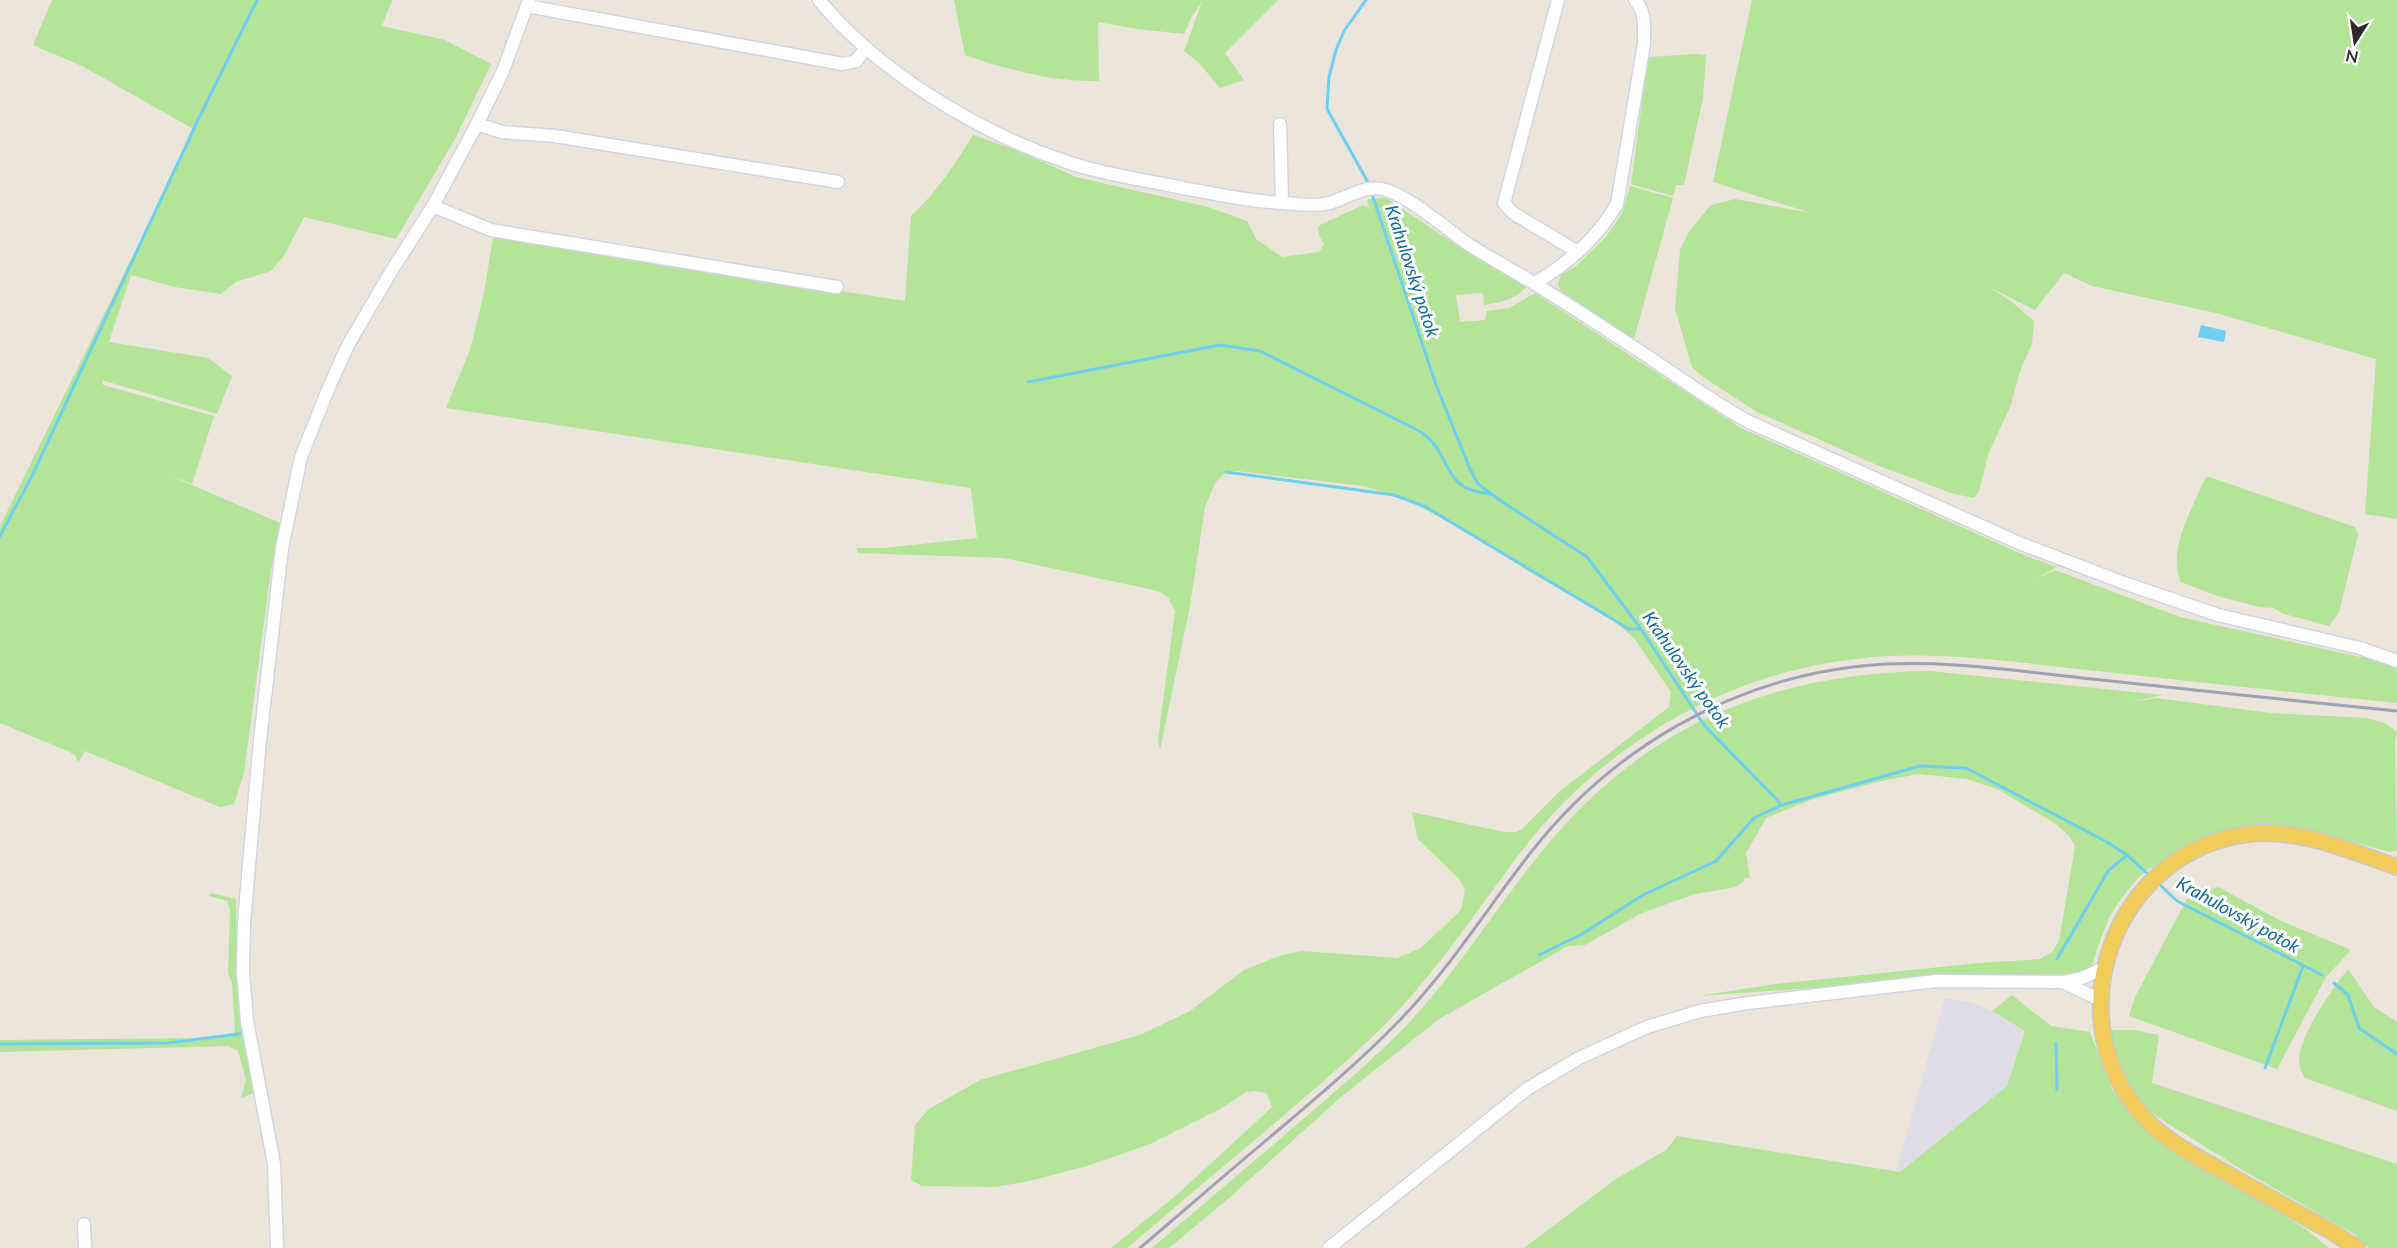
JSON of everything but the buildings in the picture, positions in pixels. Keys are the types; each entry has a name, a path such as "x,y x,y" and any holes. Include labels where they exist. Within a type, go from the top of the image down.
{"main road":[{"path":"2357,1248 2182,1148 2157,1131 2127,1095 2112,1067 2104,1039 2100,1000 2104,968 2121,923 2148,885 2162,872 2186,856 2209,845 2227,838 2261,833 2304,837 2397,867"}],"street":[{"path":"819,0 836,21 904,78 957,112 1030,148 1071,164 1218,195 1282,203 1325,204 1363,191 1381,188 1401,198 1472,247 1535,283 1642,352 1708,399 1749,422 2019,543 2174,601 2218,615 2360,648 2397,661"},
{"path":"1558,0 1505,191 1504,203 1513,213 1576,251"},
{"path":"1535,283 1556,270 1584,246 1609,219 1617,204 1644,44 1644,20 1641,6 1635,0"},
{"path":"277,1248 274,1164 247,1021 243,972 244,922 260,740 282,548 301,457 348,345 433,206 477,124 503,71 528,3 843,64 856,61 866,48"},
{"path":"477,124 501,132 555,136 838,182"},
{"path":"1280,124 1282,203"},
{"path":"433,206 491,230 837,287"},
{"path":"1329,1248 1527,1089 1579,1058 1647,1027 1700,1011 1748,1003 1936,981 2063,982 2082,978 2104,968"},
{"path":"2063,982 2100,1000"},
{"path":"84,1224 84,1248"}],"shaded area":[{"path":"1945,998 1970,1002 1992,1011 2025,1031 2007,1086 1900,1172 1896,1171"}],"green space":[{"path":"52,0 392,0 382,26 445,40 491,64 455,139 396,239 304,217 284,256 271,271 236,282 221,294 174,287 131,275 109,342 208,358 232,376 217,414 102,380 103,385 214,416 192,484 164,473 280,523 271,570 244,773 234,804 220,807 85,751 78,763 76,756 68,751 0,723 0,526 166,188 186,146 189,134 195,130 84,67 33,45"},
{"path":"954,0 1278,0 1225,53 1244,80 1220,88 1199,63 1184,51 1202,2 1192,16 1184,34 1098,22 1099,81 1082,81 1031,74 965,55"},
{"path":"1752,0 2397,0 2397,519 2365,514 2376,359 2216,313 2092,286 2064,273 2035,310 1987,286 2012,302 2034,321 2032,344 2020,371 2011,405 1989,452 1979,491 1974,498 1954,494 1877,465 1757,412 1703,377 1692,367 1675,309 1680,250 1690,230 1711,205 1735,199 1811,213 1713,182"},
{"path":"1706,55 1703,98 1684,185 1676,185 1673,196 1631,184 1648,57"},
{"path":"973,135 1016,150 1076,177 1208,207 1247,221 1256,239 1282,257 1319,252 1324,244 1319,235 1318,226 1363,205 1370,208 1376,221 1367,201 1386,198 1526,287 1512,298 1484,305 1483,293 1456,295 1460,322 1485,320 1487,311 1509,308 1535,293 1741,428 2024,555 2057,567 2034,580 2055,570 2180,617 2355,656 2388,661 2397,668 2397,703 1951,656 1864,658 1814,666 1766,678 1719,696 1675,718 1632,745 1593,775 1557,810 1524,848 1429,975 1381,1028 1326,1079 1127,1248 1111,1248 1179,1193 1272,1107 1267,1093 1246,1092 1222,1108 1150,1144 1090,1165 1034,1180 996,1187 922,1186 911,1180 915,1125 929,1109 980,1080 1140,1035 1190,1011 1244,970 1279,956 1301,951 1397,958 1421,948 1461,910 1465,890 1460,880 1418,839 1412,812 1504,832 1516,832 1522,829 1560,791 1669,707 1671,692 1634,638 1610,618 1528,571 1470,533 1399,496 1363,486 1237,471 1226,472 1215,483 1205,507 1190,606 1160,750 1158,739 1175,611 1168,597 1158,591 1004,558 858,553 857,548 884,548 977,538 971,488 446,408 470,350 484,293 493,237 905,301 911,216 937,187"},
{"path":"1630,186 1673,198 1634,339 1561,293 1558,284 1561,275 1575,267 1605,238 1622,214"},
{"path":"2206,476 2355,527 2358,535 2339,613 2329,626 2284,614 2273,608 2259,607 2218,596 2181,582 2177,570 2179,543"},
{"path":"1930,671 2163,695 2127,703 2156,698 2271,713 2366,718 2385,723 2397,732 2395,742 2397,850 2390,852 2331,836 2276,827 2222,832 2194,843 2145,872 2131,886 2109,918 2089,975 1887,983 1698,996 1776,984 2040,959 2052,952 2059,941 2075,846 2070,837 2056,824 1999,790 1967,779 1919,774 1881,781 1813,799 1766,818 1746,853 1750,878 1744,878 1744,881 1736,887 1695,894 1642,913 1585,945 1568,946 1439,1019 1342,1096 1228,1199 1169,1248 1152,1248 1351,1078 1406,1026 1442,985 1539,855 1578,810 1620,773 1665,741 1712,716 1762,696 1815,683 1871,674"},
{"path":"2218,887 2281,921 2351,950 2326,977 2277,1069 2129,1016 2135,997 2187,899"},
{"path":"211,893 236,899 240,997 245,1044 254,1093 241,1098 246,1080 238,1051 228,1046 0,1052 0,1040 200,1038 232,1035 235,1030 232,983 228,973 230,908 227,901 209,896"},
{"path":"2348,969 2374,1007 2397,1022 2397,1111 2305,1078 2301,1070 2300,1050 2305,1038 2326,1000"},
{"path":"2012,995 2051,1026 2090,1032 2112,1090 2159,1140 2306,1229 2329,1248 1524,1248 1616,1179 1666,1150 1677,1136 1900,1172 2007,1086 2025,1031 1992,1011"},
{"path":"2107,1030 2134,1030 2159,1035 2152,1083 2397,1164 2397,1248 2368,1248 2354,1234 2244,1171 2145,1109 2115,1067"}],"water":[{"path":"2201,325 2226,331 2224,342 2198,337"}],"waterway":[{"path":"0,536 32,476 198,120 257,0"},
{"name":"Krahulovský potok","path":"1366,0 1344,31 1336,50 1329,77 1327,109 1369,184"},
{"name":"Krahulovský potok","path":"1372,194 1436,385 1478,484 1587,557 1641,629 1704,725 1782,805 1920,766 1966,768 2107,842 2127,855 2152,878"},
{"path":"1028,382 1220,345 1260,351 1421,432 1432,441 1449,471 1463,486 1492,494"},
{"path":"1226,472 1394,495 1424,506 1629,629 1641,629"},
{"path":"1539,955 1582,934 1643,895 1716,861 1754,818 1782,805"},
{"path":"2057,959 2108,871 2127,855"},
{"name":"Krahulovský potok","path":"2159,884 2177,901 2322,975"},
{"path":"2265,1068 2303,966"},
{"name":"Krahulovský potok","path":"2334,983 2348,995 2359,1028 2397,1054"},
{"path":"0,1044 168,1043 246,1033"},
{"path":"2056,1043 2057,1090"}],"railway":[{"path":"1140,1248 1327,1089 1398,1022 1451,960 1532,851 1564,814 1599,781 1637,751 1678,725 1721,704 1766,686 1813,674 1861,666 1948,664 2397,711"}]}
